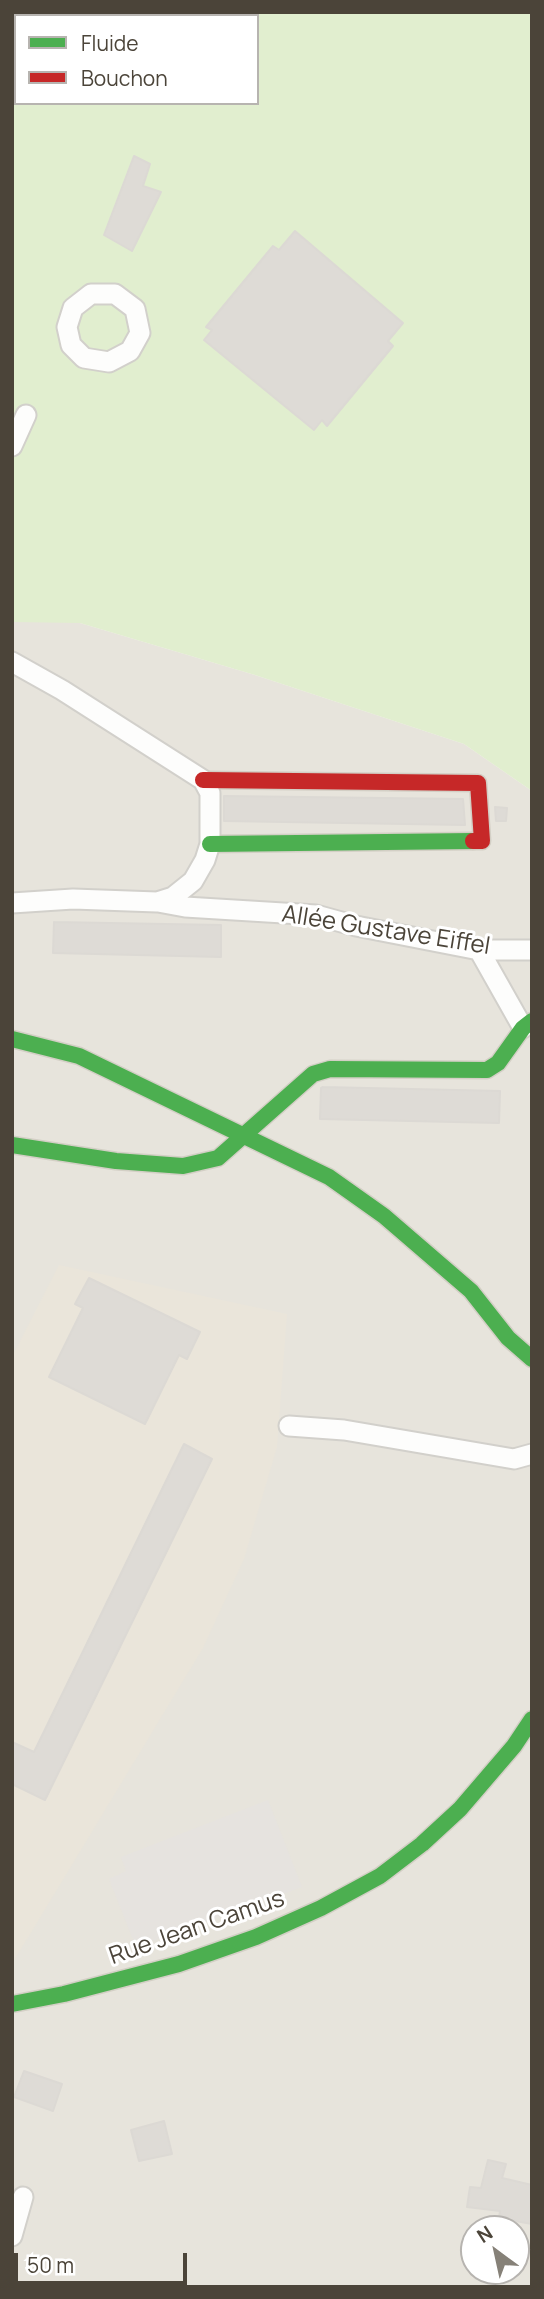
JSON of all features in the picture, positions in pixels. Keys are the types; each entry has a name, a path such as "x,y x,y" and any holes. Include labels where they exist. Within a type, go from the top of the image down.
{"street":[{"path":"12,446 26,415"},
{"path":"12,662 62,690 203,780 210,793 210,844 205,860 193,881 173,897 157,902"},
{"path":"203,780 478,783 482,841 210,844"},
{"name":"Allée Gustave Eiffel","path":"12,904 73,899 157,902 185,907 316,915 356,926 480,950 532,950"},
{"path":"12,1144 116,1161 183,1166 218,1158 313,1074 330,1069 487,1069 498,1063 527,1024 480,950"},
{"path":"12,1039 79,1056 329,1177 384,1216 471,1291 508,1338 532,1359"},
{"path":"289,1426 344,1430 514,1459 532,1454"},
{"name":"Rue Jean Camus","path":"12,2004 64,1994 179,1964 256,1937 321,1908 380,1876 422,1844 460,1809 514,1746 532,1719"},
{"path":"12,2236 23,2197"}],"shaded area":[{"path":"12,27 14,105 16,105 80,623 255,675 464,744 532,791 532,2287 12,2287"},
{"path":"59,1265 287,1314 277,1447 244,1559 203,1648 12,1964 12,1357"},
{"path":"268,1800 302,1887 136,1947 109,1879 126,1871 121,1857"}],"green space":[{"path":"12,12 532,12 532,791 464,744 255,675 80,623 12,622"}],"building":[{"path":"134,156 150,164 143,186 161,192 132,251 104,235"},
{"path":"295,231 403,323 388,341 393,346 327,426 322,420 314,430 204,340 212,330 206,327 273,246 279,250"},
{"path":"224,796 463,799 465,825 224,821"},
{"path":"495,807 507,808 506,821 496,821"},
{"path":"54,922 221,925 221,957 53,953"},
{"path":"323,1087 500,1091 499,1123 320,1119"},
{"path":"89,1278 200,1332 187,1359 179,1355 145,1424 49,1377 83,1308 75,1304"},
{"path":"184,1444 212,1459 45,1800 12,1784 12,1742 34,1752"},
{"path":"24,2071 62,2084 53,2111 14,2097"},
{"path":"164,2121 172,2154 139,2161 131,2130"},
{"path":"488,2160 506,2164 502,2178 532,2185 532,2224 530,2215 499,2215 500,2211 467,2207 470,2187 481,2188"}],"traffic: fast":[{"path":"210,844 473,841"},
{"path":"12,1145 116,1161 183,1166 218,1158 313,1074 330,1069 487,1070 498,1063 523,1028 532,1021"},
{"path":"12,1039 79,1056 329,1177 384,1216 471,1291 508,1338 532,1359"},
{"path":"12,2004 64,1994 179,1964 256,1937 321,1908 380,1876 422,1844 460,1809 514,1746 532,1719"}],"traffic: jam":[{"path":"203,780 478,783 482,841 473,841"}]}
